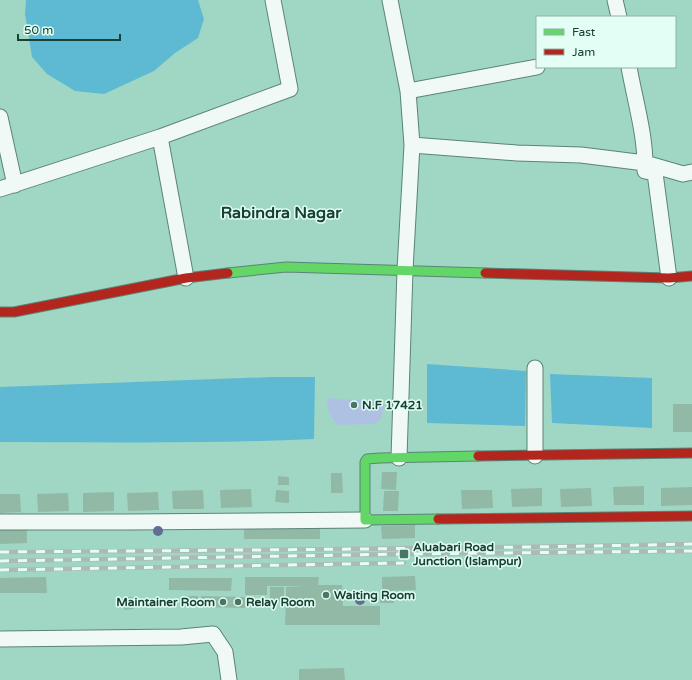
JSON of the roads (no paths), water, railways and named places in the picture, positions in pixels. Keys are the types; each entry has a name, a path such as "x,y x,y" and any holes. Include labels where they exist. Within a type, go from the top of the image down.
{"street":[{"path":"0,189 160,137 290,89 273,0"},
{"path":"390,0 408,91 412,145 405,270 399,458"},
{"path":"615,0 619,16"},
{"path":"408,91 536,67"},
{"path":"629,68 642,127 645,171 655,173 669,278"},
{"path":"0,117 15,185"},
{"path":"160,137 186,278"},
{"path":"412,145 517,153 580,155 645,163 684,174 692,172"},
{"path":"0,312 14,312 186,278 286,267 669,278 692,276"},
{"path":"535,368 535,456"},
{"path":"365,520 365,462 369,459 692,453"},
{"path":"0,522 692,516"},
{"path":"0,639 181,637 213,634 225,652 229,680"}],"railway":[{"path":"0,552 692,544"},
{"path":"0,561 692,551"},
{"path":"0,570 404,563"}],"place":[{"name":"N.F 17421","path":"354,405"},
{"name":"Aluabari Road Junction (Islampur)","path":"404,554"},
{"name":"Waiting Room","path":"326,595"},
{"name":"Maintainer Room","path":"223,602"},
{"name":"Relay Room","path":"238,602"}],"district":[{"name":"Rabindra Nagar","path":"281,213"}]}
